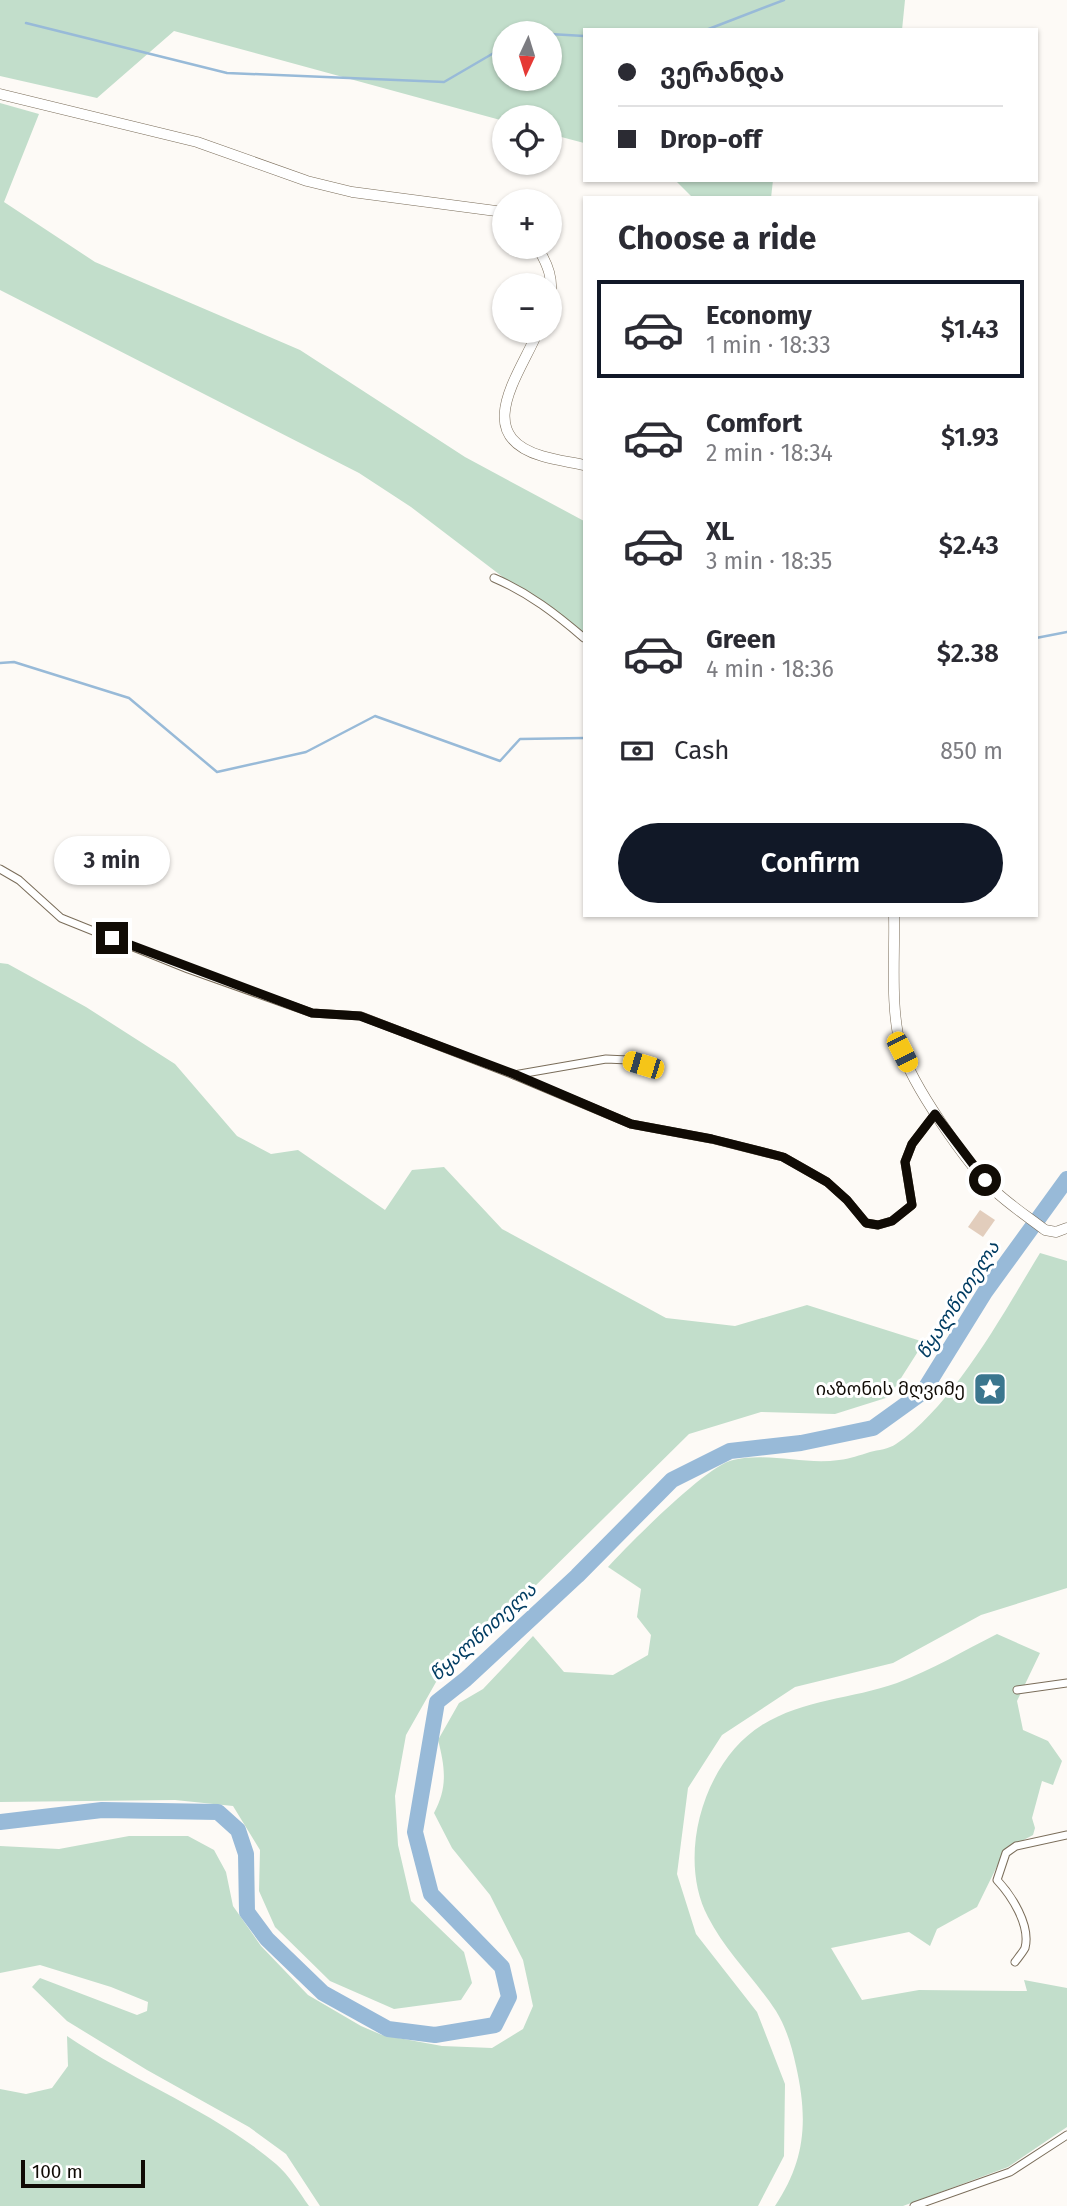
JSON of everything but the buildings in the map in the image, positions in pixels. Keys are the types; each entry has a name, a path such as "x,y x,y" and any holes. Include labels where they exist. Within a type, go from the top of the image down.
{"main road":[{"path":"0,94 197,142 307,181 341,189 492,210"},
{"path":"532,343 510,389 504,409 504,423 509,436 520,446 540,456 583,465"},
{"path":"894,917 897,1031 902,1052 935,1114 975,1168 1010,1204 1045,1230 1056,1232 1067,1228"}],"street":[{"path":"494,578 530,596 583,637"},
{"path":"0,869 19,880 61,918 188,969 312,1013 360,1016 514,1074 631,1124 712,1139 799,1164 838,1191 860,1218 872,1226 892,1221 912,1205 905,1162 912,1144 935,1114"},
{"path":"514,1074 606,1059 628,1060 657,1069"},
{"path":"1017,1690 1067,1683"},
{"path":"1015,1962 1025,1948 1025,1935 1017,1906 997,1880 1006,1853 1016,1846 1067,1835"},
{"path":"914,2206 1010,2172 1067,2135"}],"green space":[{"path":"0,0 905,0 902,28 583,28 583,143 562,137 562,105 492,105 492,118 174,31 97,98 0,76"},
{"path":"0,103 39,114 4,202 95,262 300,350 465,457 583,520 583,638 411,507 359,473 0,290"},
{"path":"677,182 773,182 771,196 691,196"},
{"path":"0,963 8,964 86,1007 175,1064 237,1136 271,1154 298,1150 385,1210 412,1170 444,1167 502,1229 666,1318 735,1326 807,1305 924,1342 889,1397 835,1414 761,1412 689,1434 523,1598 440,1675 406,1735 395,1796 398,1845 411,1901 464,1952 472,1983 461,2000 394,2009 330,1981 275,1927 259,1891 260,1850 233,1806 175,1800 0,1802"},
{"path":"1040,1253 1067,1261 1067,1588 981,1615 893,1663 795,1687 722,1735 688,1788 677,1874 696,1934 757,2012 785,2084 784,2156 758,2206 320,2206 286,2154 249,2127 67,2021 32,1987 40,1978 137,2015 147,2011 148,2002 111,1987 40,1965 0,1973 0,1846 59,1849 129,1836 188,1836 214,1850 226,1872 233,1906 261,1946 308,1995 361,2026 382,2035 442,2046 492,2048 523,2029 533,2006 523,1960 490,1895 452,1848 434,1813 442,1794 444,1777 438,1740 459,1703 483,1689 533,1636 564,1672 613,1675 648,1655 651,1635 637,1617 641,1589 608,1567 618,1556 687,1490 721,1465 733,1460 759,1457 839,1460 896,1444 917,1427 957,1382 994,1329"},
{"path":"997,1634 1040,1653 1017,1701 1023,1730 1048,1741 1062,1761 1053,1785 1042,1781 1032,1818 1035,1828 1033,1835 1005,1850 977,1907 937,1929 930,1946 909,1932 831,1948 862,2000 919,1990 1027,1991 1024,1980 1067,1988 1067,2127 1008,2167 903,2206 775,2206 793,2172 802,2139 800,2085 791,2044 780,2017 715,1930 699,1893 695,1866 696,1839 701,1812 711,1785 742,1741 778,1716 897,1683"},
{"path":"67,2036 252,2145 281,2168 309,2206 0,2206 0,2089 26,2094 52,2088 68,2066"}],"waterway":[{"path":"711,28 784,0"},
{"path":"26,23 227,73 444,82 492,54"},
{"path":"562,35 583,36"},
{"path":"1038,638 1067,632"},
{"path":"0,663 14,662 129,698 217,772 306,752 375,716 500,761 520,739 583,738"},
{"name":"წყალწითელა","path":"0,1822 102,1810 218,1812 238,1830 246,1854 247,1912 267,1939 323,1993 388,2029 435,2035 495,2025 509,1997 502,1967 431,1894 415,1832 437,1702 466,1679 577,1576 672,1480 730,1451 801,1443 873,1428 923,1392 985,1292 1067,1179"}],"place":[{"name":"იაზონის მღვიმე","path":"990,1389"}],"route":[{"path":"112,938 188,969 312,1013 360,1016 514,1074 631,1124 712,1139 783,1157 827,1182 872,1226 900,1217 912,1205 905,1162 912,1144 935,1114 985,1180"}]}
